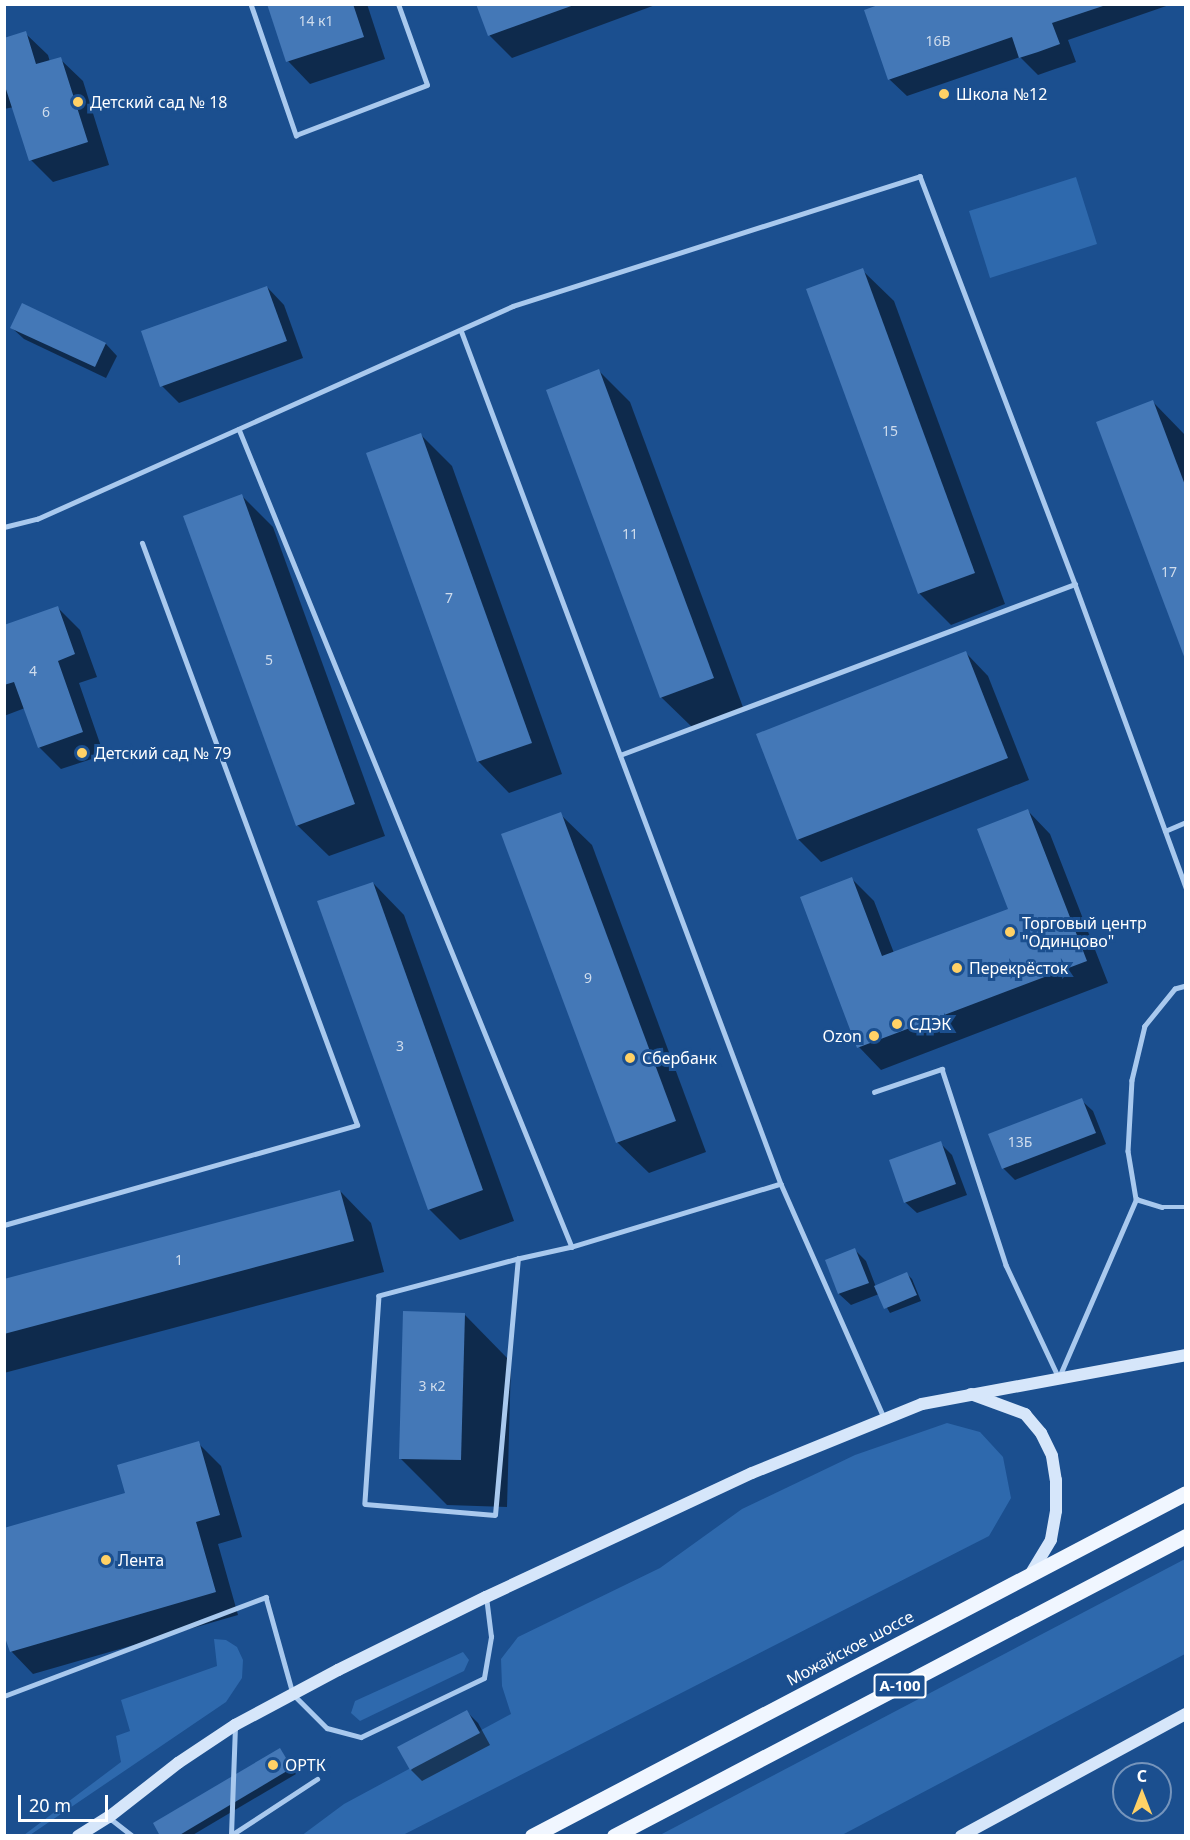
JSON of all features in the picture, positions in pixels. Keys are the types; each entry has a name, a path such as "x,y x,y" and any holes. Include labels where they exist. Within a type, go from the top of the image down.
{"main road":[{"name":"Можайское шоссе","path":"532,1836 1185,1493"},
{"name":"А-100","path":"614,1836 1185,1536"}],"street":[{"path":"78,1836 109,1817 178,1763 235,1725 486,1597 752,1473 922,1404 1185,1355"},
{"path":"970,1394 1025,1414 1041,1433 1053,1456 1056,1511 1051,1540 1031,1573"},
{"path":"961,1836 1185,1714"},
{"path":"96,1836 109,1817"}],"lane":[{"path":"251,4 296,135 427,85 398,4"},
{"path":"4,527 37,519 513,306 920,176 1075,584 1185,888"},
{"path":"461,330 781,1184 884,1418"},
{"path":"239,429 572,1247"},
{"path":"4,1225 357,1125 142,543"},
{"path":"620,755 1075,584"},
{"path":"1165,831 1185,822"},
{"path":"1059,1378 1136,1199 1128,1151 1135,1069 1145,1026 1175,989 1185,986"},
{"path":"874,1092 942,1069 1006,1265 1059,1378"},
{"path":"518,1259 495,1515 365,1504 379,1296 518,1259 572,1247 781,1184"},
{"path":"1136,1199 1162,1207 1185,1207"},
{"path":"4,1696 266,1597 293,1694 327,1728 361,1737 484,1678 491,1638 486,1597"},
{"path":"231,1835 235,1725"},
{"path":"231,1835 317,1779"},
{"path":"109,1817 133,1836"}],"shaded area":[{"path":"1076,177 1097,244 990,278 969,211"},
{"path":"947,1423 980,1432 1003,1457 1011,1498 989,1536 403,1835 301,1836 344,1804 511,1714 502,1686 501,1659 518,1637 660,1568 742,1509 855,1455"},
{"path":"1185,1559 1185,1654 842,1835 660,1835"},
{"path":"214,1639 226,1640 237,1647 243,1660 242,1678 226,1702 30,1835 24,1835 121,1762 116,1736 130,1731 121,1700 217,1666"},
{"path":"463,1652 469,1660 464,1671 360,1721 351,1713 355,1701"}],"building":[{"path":"267,4 353,4 364,37 286,62"},
{"path":"476,4 574,4 574,5 488,36"},
{"path":"881,4 1106,5 1052,23 1060,44 1038,52 1019,58 1012,37 888,80 864,10"},
{"path":"26,31 36,64 61,57 88,142 29,161 4,83 4,38"},
{"path":"863,268 975,573 918,594 806,289"},
{"path":"267,286 287,341 160,387 141,331"},
{"path":"22,303 106,343 95,367 10,328"},
{"path":"599,369 714,678 660,698 546,390"},
{"path":"1153,400 1185,485 1185,659 1096,422"},
{"path":"421,433 532,743 477,762 366,453"},
{"path":"242,494 355,804 296,826 183,516"},
{"path":"58,606 75,654 58,661 83,732 38,748 14,682 4,685 4,625"},
{"path":"966,651 1008,758 797,840 756,734"},
{"name":"Торговый центр \"Одинцово\"","path":"1028,809 1087,961 857,1048 800,897 852,877 882,956 1008,909 977,829"},
{"path":"561,812 676,1121 616,1143 501,834"},
{"path":"373,882 483,1190 428,1210 317,901"},
{"path":"1082,1098 1096,1133 1002,1169 988,1134"},
{"path":"941,1141 956,1184 904,1203 889,1160"},
{"path":"340,1190 354,1241 4,1334 4,1279"},
{"path":"855,1248 869,1283 838,1294 825,1260"},
{"path":"907,1272 917,1295 884,1309 874,1286"},
{"path":"403,1311 465,1313 461,1460 399,1459"},
{"name":"Лента","path":"199,1441 220,1515 196,1522 216,1592 10,1652 4,1635 4,1528 125,1493 117,1465"},
{"path":"467,1710 480,1733 410,1770 397,1747"},
{"path":"280,1748 292,1768 178,1836 160,1836 153,1823"}],"place":[{"name":"Школа №12","path":"944,94"},
{"name":"Детский сад № 18","path":"78,102"},
{"name":"Детский сад № 79","path":"82,753"},
{"name":"Торговый центр \"Одинцово\"","path":"1010,932"},
{"name":"Перекрёсток","path":"957,968"},
{"name":"СДЭК","path":"897,1024"},
{"name":"Ozon","path":"874,1036"},
{"name":"Сбербанк","path":"630,1058"},
{"name":"Лента","path":"106,1560"},
{"name":"ОРТК","path":"273,1765"}]}
